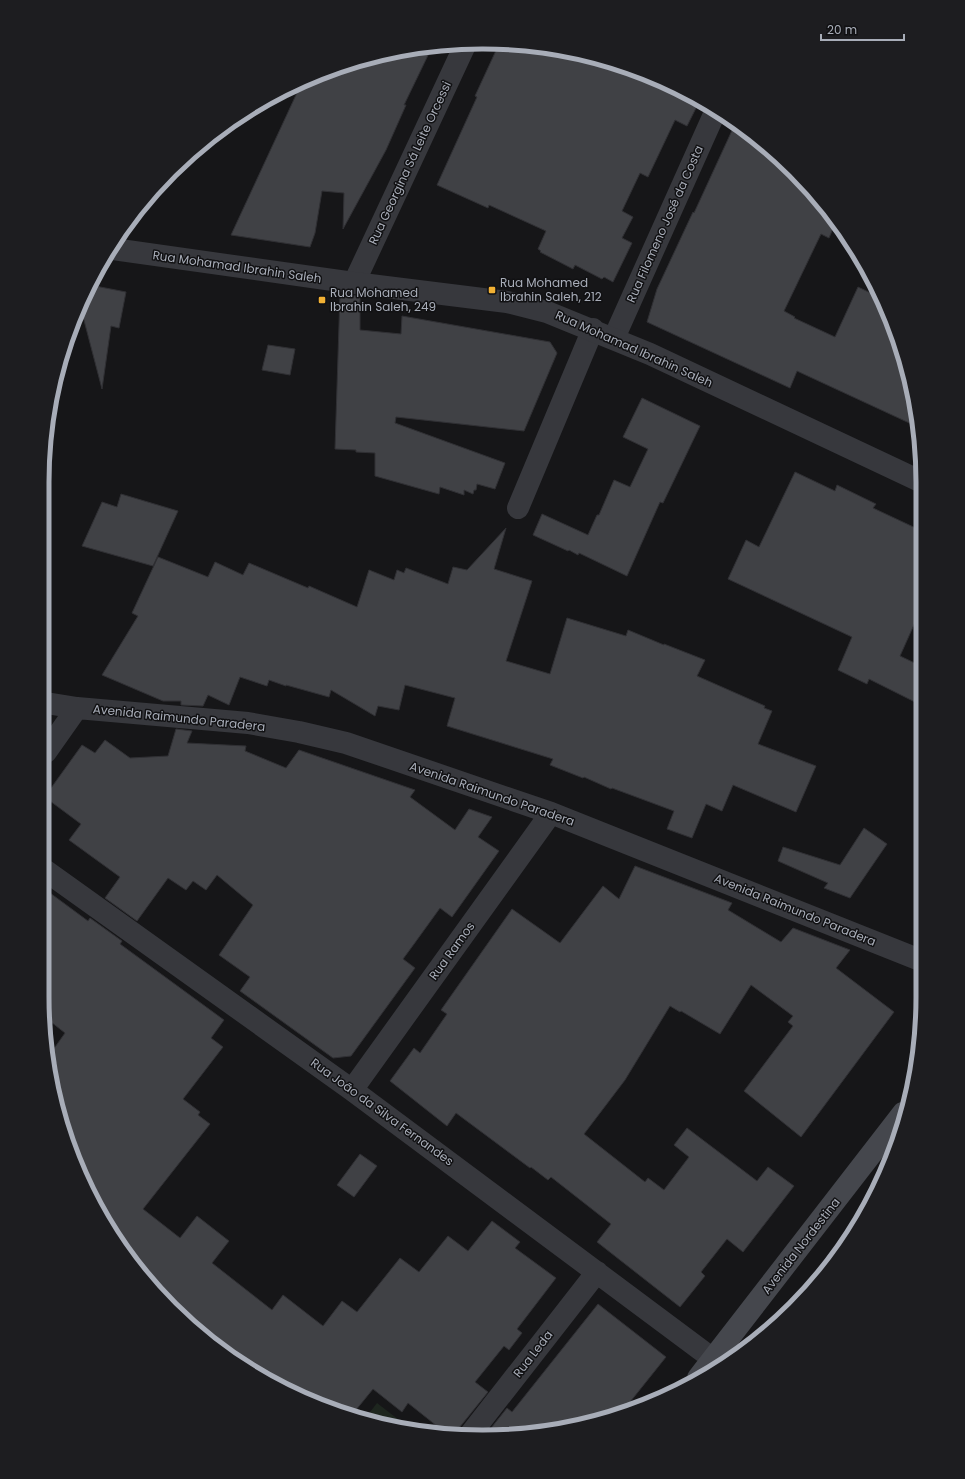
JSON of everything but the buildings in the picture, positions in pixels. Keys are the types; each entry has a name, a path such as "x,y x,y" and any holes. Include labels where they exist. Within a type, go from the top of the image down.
{"main road":[{"name":"Avenida Nordestina","path":"706,1367 898,1120"}],"street":[{"name":"Rua Georgina Sá Leite Orcessi","path":"354,283 463,50"},
{"name":"Rua Filomeno José da Costa","path":"614,338 713,116"},
{"name":"Rua Mohamad Ibrahin Saleh","path":"117,250 354,283 507,302 547,312 614,338 916,479"},
{"path":"518,508 593,329"},
{"name":"Avenida Raimundo Paradera","path":"49,703 77,708 248,723 299,732 346,743 551,813 916,958"},
{"path":"49,748 77,708"},
{"name":"Rua Ramos","path":"352,1090 551,813"},
{"name":"Rua João da Silva Fernandes","path":"49,873 352,1090 713,1359"},
{"name":"Rua Leda","path":"474,1430 597,1272"}],"shaded area":[{"path":"377,1403 402,1423 398,1422 368,1414"}],"place":[{"name":"Rua Mohamed Ibrahin Saleh, 212","path":"492,290"},
{"name":"Rua Mohamed Ibrahin Saleh, 249","path":"322,300"}]}
